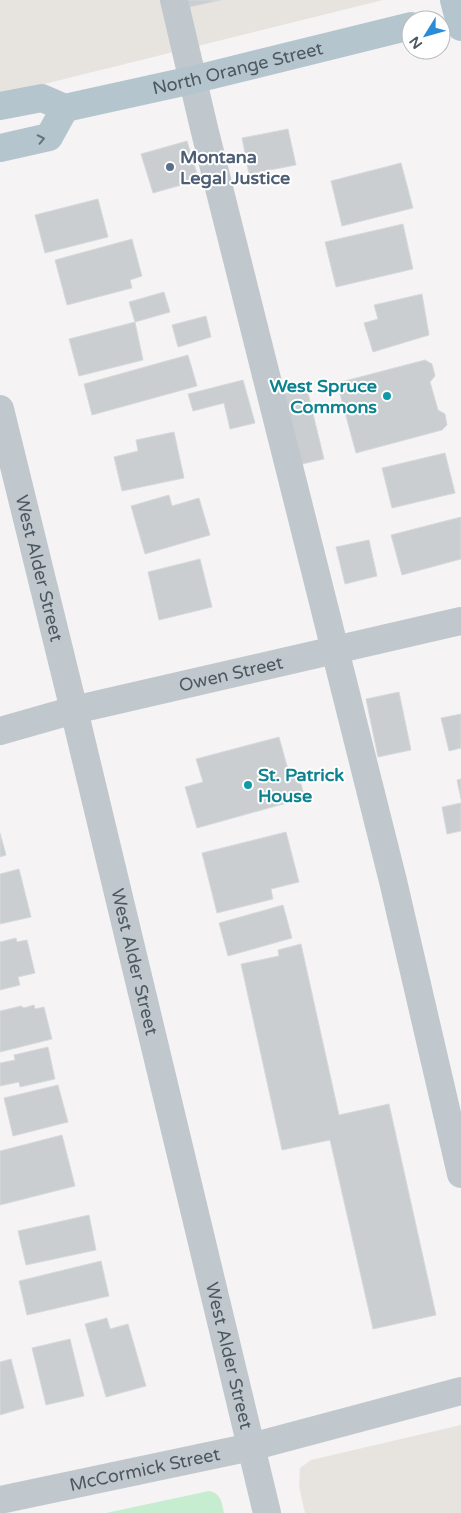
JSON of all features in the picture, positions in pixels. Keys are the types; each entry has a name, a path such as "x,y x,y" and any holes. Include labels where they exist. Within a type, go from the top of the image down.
{"main road":[{"name":"North Orange Street","path":"65,108 192,80 401,28"},
{"path":"0,106 42,98 65,108 49,137 0,148"}],"street":[{"path":"174,0 192,80 327,613 334,650 394,881 461,1174"},
{"name":"West Alder Street","path":"0,410 267,1513"},
{"name":"Owen Street","path":"0,731 74,710 461,621"},
{"name":"McCormick Street","path":"0,1500 251,1447 461,1391"}],"shaded area":[{"path":"0,0 383,0 0,95"},
{"path":"461,1425 461,1513 305,1513 299,1486 300,1468 311,1460"}],"green space":[{"path":"209,1491 218,1496 222,1502 224,1513 106,1513"}],"building":[{"path":"188,0 221,0 190,7"},
{"path":"288,129 296,165 249,174 242,138"},
{"name":"Montana Legal Justice","path":"187,141 199,180 153,193 141,154"},
{"path":"401,163 413,208 342,226 331,181"},
{"path":"98,199 108,237 45,253 35,215"},
{"path":"403,224 413,269 336,287 325,242"},
{"path":"132,239 142,276 130,280 132,288 67,305 55,260"},
{"path":"164,292 170,312 135,322 129,302"},
{"path":"422,294 429,335 373,352 364,323 378,319 374,305"},
{"path":"206,316 211,337 178,347 172,325"},
{"path":"135,322 143,360 79,376 69,339"},
{"path":"188,355 197,386 92,415 84,384"},
{"name":"West Spruce Commons","path":"425,360 432,364 435,376 430,382 438,410 445,414 447,425 442,430 356,453 337,383"},
{"path":"243,380 255,423 230,429 224,403 193,411 188,394"},
{"path":"307,389 324,459 298,465 281,394"},
{"path":"174,432 184,478 122,491 114,457 138,451 136,440"},
{"path":"445,453 455,493 392,508 382,468"},
{"path":"169,495 172,506 199,498 210,535 145,554 131,506"},
{"path":"461,517 461,559 402,575 391,535"},
{"path":"369,540 377,576 345,584 336,547"},
{"path":"200,559 212,607 159,620 148,572"},
{"path":"399,692 411,750 378,757 366,699"},
{"path":"461,714 461,748 449,751 441,718"},
{"name":"St. Patrick House","path":"279,737 289,773 297,770 305,798 197,828 185,787 203,782 196,759"},
{"path":"461,779 461,799 457,780"},
{"path":"461,803 461,831 447,834 442,807"},
{"path":"286,832 299,882 271,889 273,899 217,913 202,853"},
{"path":"0,833 6,855 0,857"},
{"path":"19,869 31,917 0,924 0,874"},
{"path":"283,905 292,938 228,956 219,923"},
{"path":"16,938 17,942 27,940 35,973 18,977 20,985 0,990 0,942"},
{"path":"301,944 339,1115 389,1104 436,1315 373,1329 330,1140 282,1150 241,964 279,956 278,950"},
{"path":"34,1005 35,1009 44,1007 52,1039 0,1052 0,1011"},
{"path":"48,1047 55,1079 20,1087 19,1082 0,1086 0,1063 15,1060 14,1055"},
{"path":"58,1085 68,1122 13,1136 4,1098"},
{"path":"62,1135 75,1186 0,1205 0,1151"},
{"path":"89,1215 96,1250 26,1265 18,1231"},
{"path":"101,1261 109,1296 27,1315 19,1281"},
{"path":"107,1318 110,1329 128,1324 146,1386 106,1397 85,1324"},
{"path":"70,1339 84,1396 46,1405 32,1348"},
{"path":"11,1359 24,1408 0,1415 0,1362"}],"place":[{"name":"Montana Legal Justice","path":"170,167"},
{"name":"West Spruce Commons","path":"387,396"},
{"name":"St. Patrick House","path":"248,785"}]}
